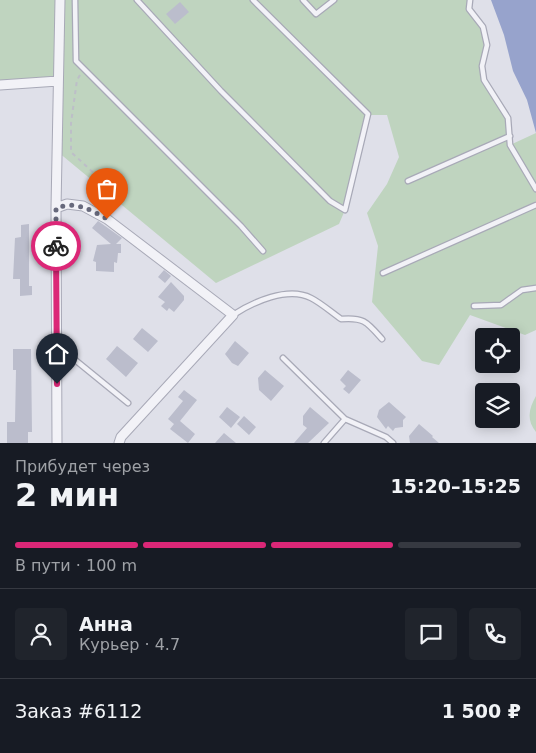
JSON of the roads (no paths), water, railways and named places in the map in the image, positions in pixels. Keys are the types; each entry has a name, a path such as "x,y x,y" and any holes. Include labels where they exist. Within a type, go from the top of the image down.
{"street":[{"path":"57,443 56,208 60,0"},
{"path":"0,84 58,80"},
{"path":"56,208 67,204 83,206 107,219 233,315 120,437 119,443"}],"lane":[{"path":"75,0 76,61 241,226 263,251"},
{"path":"137,0 221,91 309,180 330,201 345,210 368,114 253,0"},
{"path":"303,0 316,14 334,0"},
{"path":"470,0 469,9 483,27 488,45 482,66 484,80 508,118 510,145 536,190"},
{"path":"408,181 510,136"},
{"path":"383,273 536,206"},
{"path":"474,306 501,305 522,290 536,288"},
{"path":"233,315 250,304 294,293 311,298 340,319 357,317 369,325 382,339"},
{"path":"56,346 128,403"},
{"path":"283,358 345,420 386,437 393,443"},
{"path":"324,443 345,420"}],"water":[{"path":"491,0 536,0 536,133 527,100 513,71 504,35"}]}
